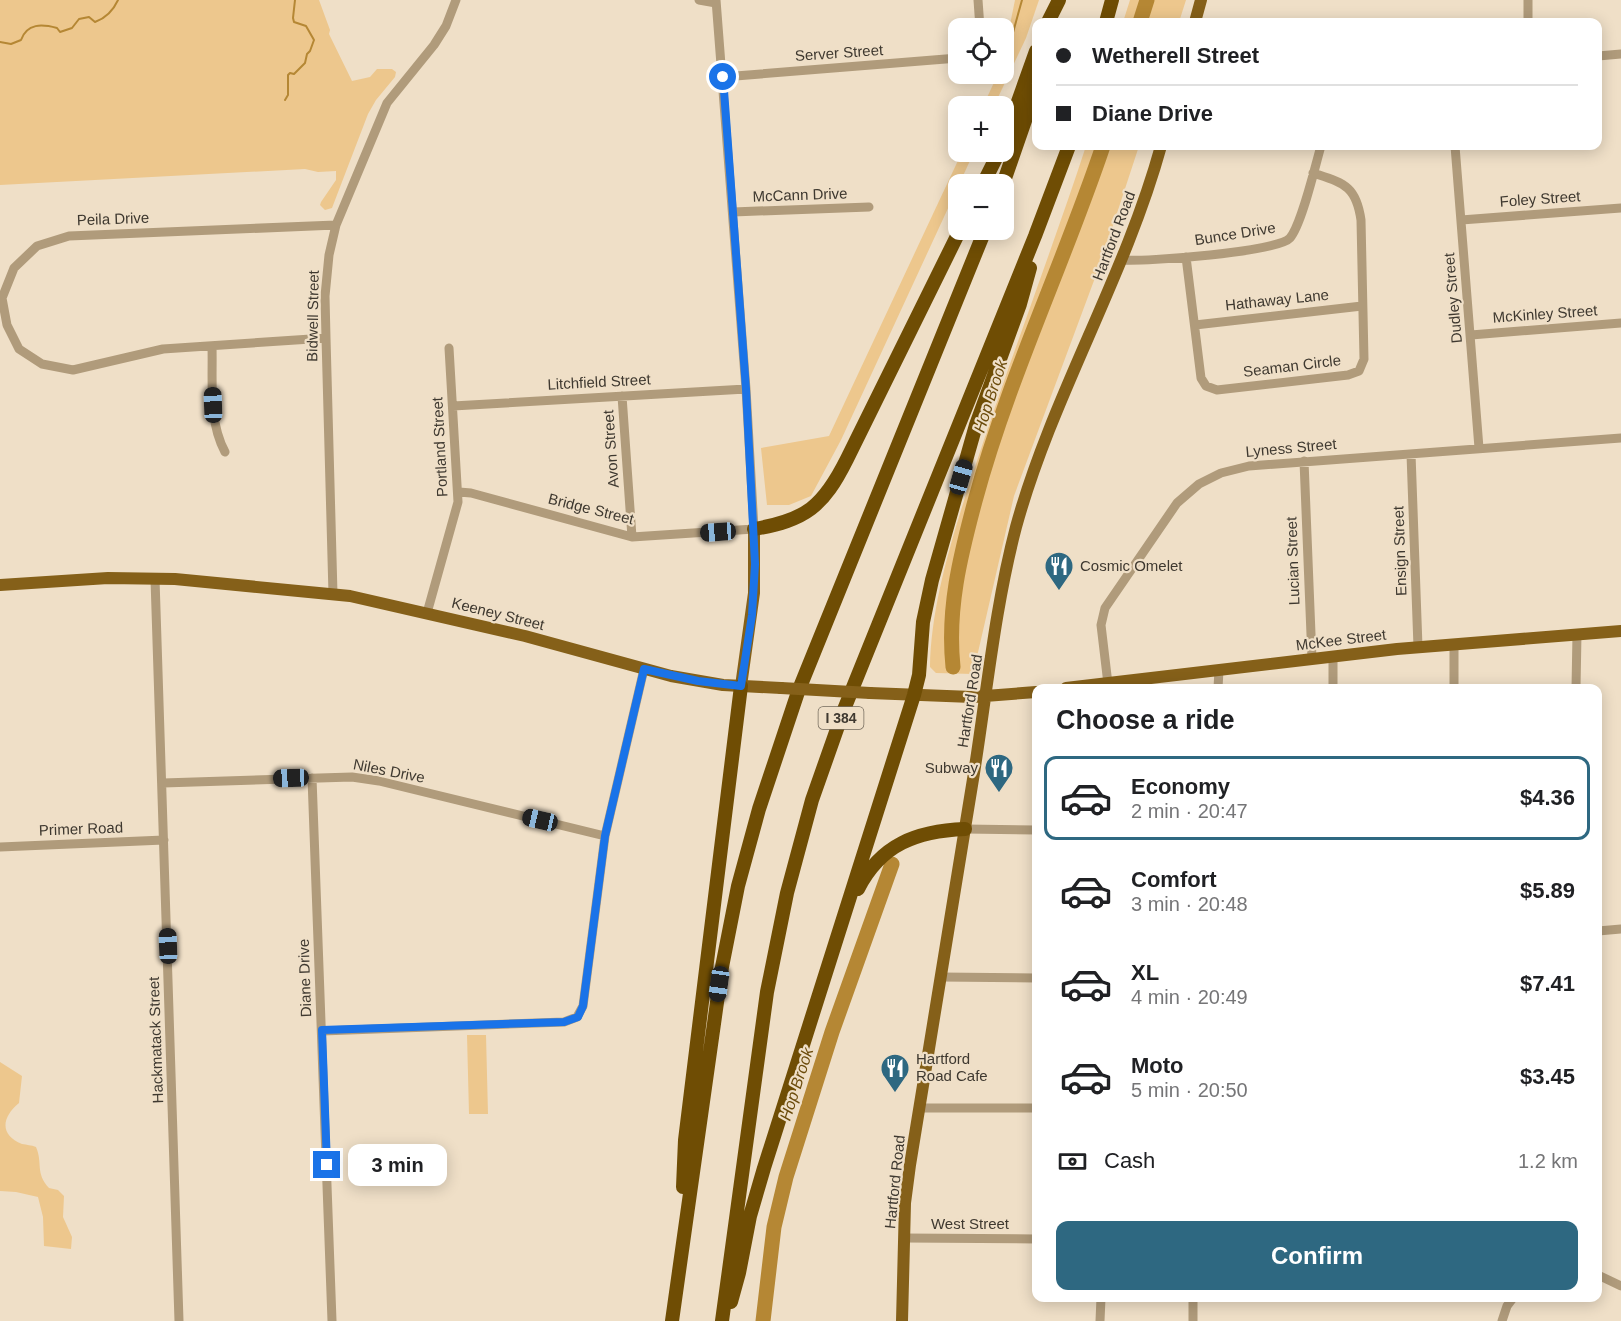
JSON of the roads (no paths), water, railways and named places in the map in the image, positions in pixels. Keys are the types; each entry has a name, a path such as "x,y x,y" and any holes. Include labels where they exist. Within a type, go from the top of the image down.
{"highway":[{"path":"1050,18 1061,0"},
{"path":"1057,18 1061,0"},
{"path":"1107,18 1112,0"},
{"path":"1014,113 1032,62"},
{"path":"1006,174 1032,101"},
{"name":"I 384","path":"723,1321 767,992 787,893 806,822 843,712 1067,150"},
{"path":"723,1321 736,1284 750,1216 764,1168 914,695 923,622 932,579 976,425 1024,291 1035,236"},
{"path":"754,529 781,524 802,515 819,502 834,484 955,240"},
{"path":"672,1321 725,948 744,861 766,784 807,670 981,240"},
{"path":"684,1229 685,1140 741,686"},
{"path":"836,940 865,877 882,857 897,845 914,837 939,831 965,830"}],"main road":[{"path":"1196,18 1201,0"},
{"name":"Hartford Road","path":"902,1321 905,1203 1006,573 1028,487 1122,260 1160,150"},
{"path":"741,686 754,593 754,529"},
{"name":"Keeney Street","path":"0,585 86,579 196,580 333,594 427,612 698,681 741,686 985,697"},
{"name":"McKee Street","path":"1113,684 1418,647 1621,631"},
{"path":"985,697 1032,692"}],"street":[{"name":"Bidwell Street","path":"333,594 326,338 326,286 329,255 336,225 387,103 434,45 446,26 456,0"},
{"path":"699,0 716,2 746,389 754,529"},
{"path":"978,0 979,18"},
{"path":"1528,0 1528,18"},
{"path":"1602,56 1621,54"},
{"name":"Server Street","path":"723,77 948,59"},
{"name":"Bunce Drive","path":"1122,260 1186,257 1275,246 1289,239 1297,227 1320,150"},
{"name":"Dudley Street","path":"1455,150 1479,448"},
{"name":"Seaman Circle","path":"1186,257 1201,378 1206,386 1217,390 1348,375 1359,371 1364,359 1359,203 1352,190 1341,183 1312,173"},
{"name":"McCann Drive","path":"733,213 869,207"},
{"name":"Foley Street","path":"1461,220 1621,208"},
{"name":"Peila Drive","path":"326,338 163,350 73,370 42,364 19,349 7,325 2,298 14,268 37,246 69,236 336,225"},
{"name":"Hathaway Lane","path":"1195,325 1362,306"},
{"name":"McKinley Street","path":"1471,334 1621,323"},
{"path":"212,346 214,424 219,442 225,452"},
{"name":"Portland Street","path":"427,612 459,492 450,348"},
{"name":"Litchfield Street","path":"453,406 746,389"},
{"name":"Avon Street","path":"622,396 632,537"},
{"name":"Lyness Street","path":"1105,684 1101,626 1105,608 1177,503 1199,484 1221,473 1249,466 1304,461 1621,438"},
{"name":"Ensign Street","path":"1411,454 1418,647"},
{"name":"Lucian Street","path":"1304,461 1312,659"},
{"name":"Bridge Street","path":"459,492 471,493 632,537 754,529"},
{"name":"Hackmatack Street","path":"155,579 179,1321"},
{"path":"1576,684 1577,634"},
{"path":"1454,644 1454,684"},
{"path":"1333,684 1334,656"},
{"path":"322,1030 564,1022 578,1017 583,1006 605,836 644,669"},
{"path":"1218,684 1219,670"},
{"name":"Niles Drive","path":"163,783 352,777 379,781 605,836"},
{"name":"Diane Drive","path":"312,778 332,1321"},
{"path":"965,830 1032,830"},
{"name":"Primer Road","path":"0,847 164,840"},
{"path":"1602,931 1621,929"},
{"path":"940,977 1032,978"},
{"path":"919,1108 1032,1108"},
{"name":"West Street","path":"904,1238 1032,1239"},
{"path":"1602,1277 1621,1286"},
{"path":"1100,1321 1101,1302"},
{"path":"1193,1302 1193,1321"},
{"path":"1502,1321 1510,1302"}],"waterway":[{"path":"0,42 11,44 21,40 27,30 36,26 57,28 60,32 72,28 79,19 89,17 95,22 109,14 118,0"},
{"path":"285,100 288,95 288,75 294,74 305,63 314,40 306,26 294,22 295,0"},
{"path":"1014,29 1022,0"},
{"name":"Hop Brook","path":"1141,18 1147,0"},
{"name":"Hop Brook","path":"953,667 953,604 964,542 975,501 1019,366 1071,235 1102,150"},
{"name":"Hop Brook","path":"763,1321 774,1227 786,1177 832,1032 892,864"}],"place":[{"name":"Cosmic Omelet","path":"1059,592"},
{"name":"Subway","path":"999,794"},
{"name":"Hartford Road Cafe","path":"895,1094"}]}
